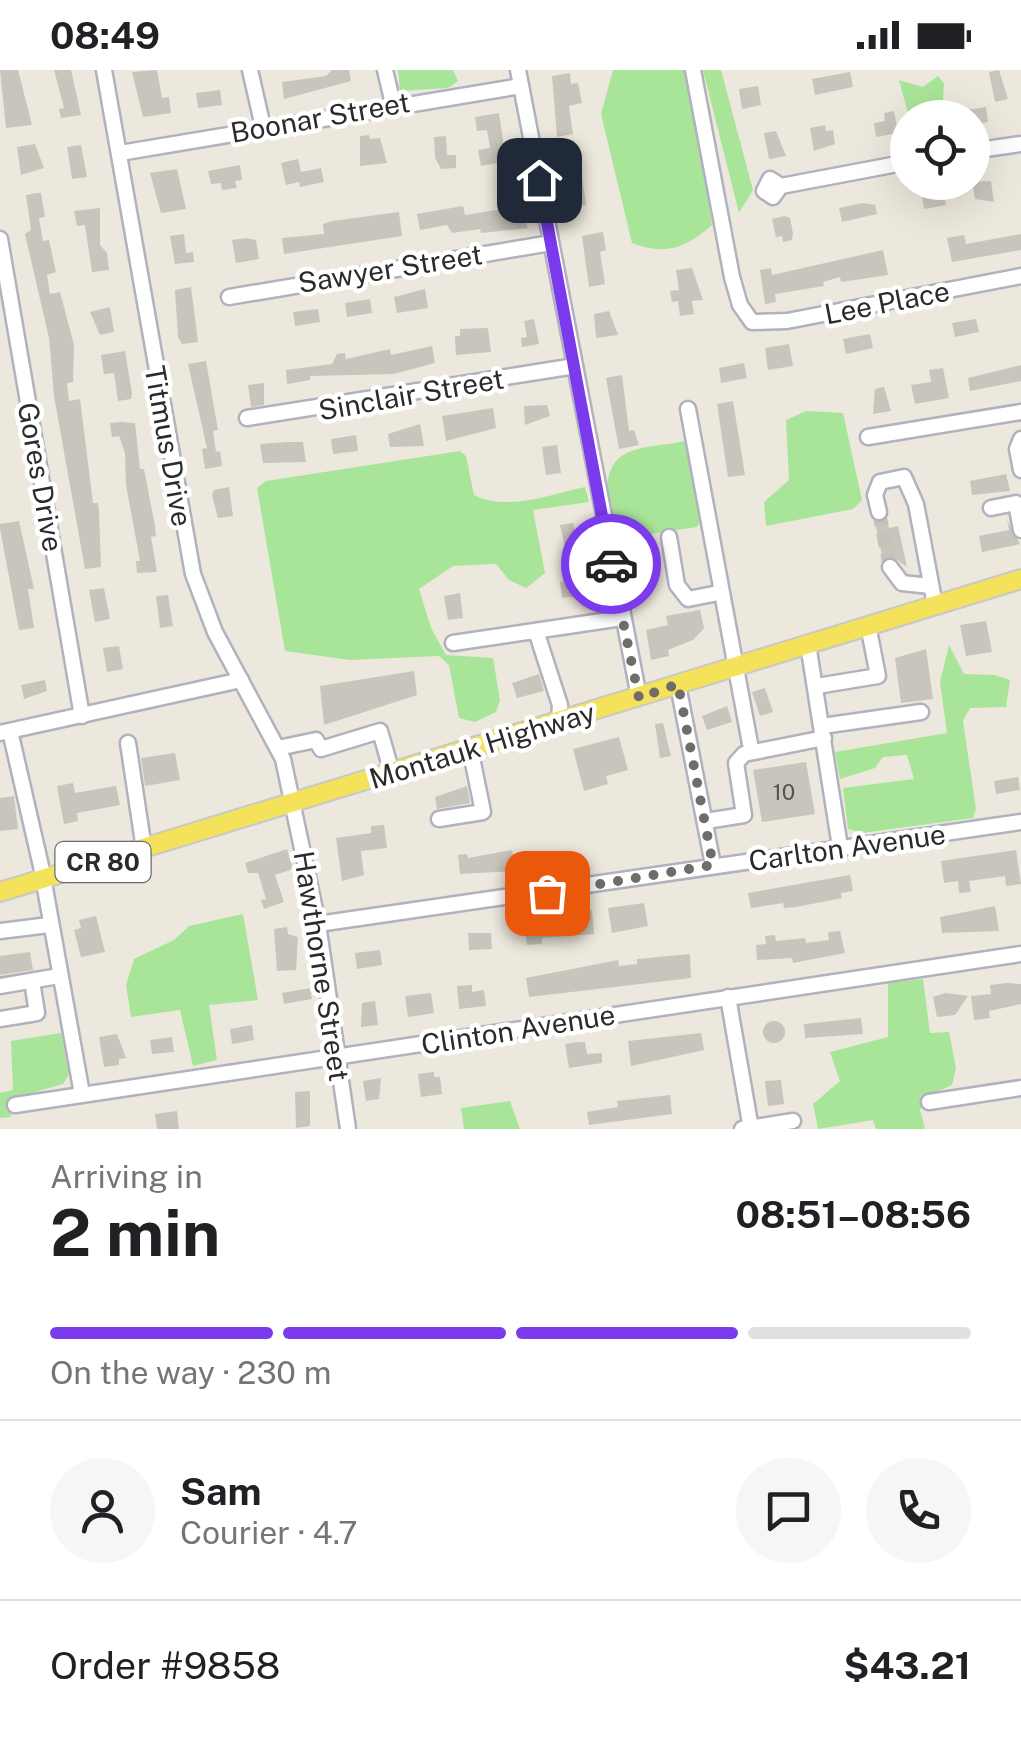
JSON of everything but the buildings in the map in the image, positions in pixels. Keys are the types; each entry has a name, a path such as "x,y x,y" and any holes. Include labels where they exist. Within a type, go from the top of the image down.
{"main road":[{"name":"Montauk Highway","path":"0,892 639,698 868,625 932,596 1021,579"}],"street":[{"name":"Titmus Drive","path":"104,70 193,574 240,680 278,748 295,803"},
{"path":"250,70 263,128"},
{"path":"385,70 393,104"},
{"name":"Lee Place","path":"693,70 732,277 752,322 787,321 1021,276"},
{"name":"Boonar Street","path":"120,153 520,78"},
{"path":"520,78 639,698"},
{"path":"990,149 1021,144"},
{"path":"781,186 890,165"},
{"name":"Gores Drive","path":"0,238 82,716"},
{"name":"Sawyer Street","path":"229,297 551,243"},
{"name":"Sinclair Street","path":"247,418 575,366"},
{"path":"688,408 705,490 706,529 751,749"},
{"path":"868,437 1021,412"},
{"path":"1021,439 1017,449 1021,470"},
{"path":"879,512 875,495 880,482 904,477 911,485 916,504 932,596"},
{"path":"991,508 1016,502 1021,530"},
{"path":"669,538 678,585 688,599 718,593"},
{"path":"890,567 902,583 932,596"},
{"path":"453,643 622,618"},
{"path":"817,686 878,676 868,625"},
{"path":"536,631 560,705 559,720"},
{"path":"808,644 840,847"},
{"path":"82,1094 40,881 5,732 240,680"},
{"path":"678,684 713,865"},
{"path":"706,821 744,815 736,762 751,749 921,712"},
{"path":"278,748 316,740 321,749 380,731 392,773"},
{"path":"128,744 144,850"},
{"path":"439,819 484,812 470,748"},
{"name":"Hawthorne Street","path":"295,803 318,924 348,1129"},
{"name":"Carlton Avenue","path":"318,924 1021,822"},
{"path":"0,930 49,925"},
{"name":"Clinton Avenue","path":"15,1105 1021,954"},
{"path":"0,986 59,976"},
{"path":"0,1018 37,1013 32,981"},
{"path":"728,998 747,1128 793,1120"},
{"path":"929,1102 1021,1088"}],"green space":[{"path":"398,70 453,70 458,81 448,88 400,91"},
{"path":"613,70 689,70 712,225 675,248 655,249 632,243 601,114"},
{"path":"703,70 721,70 753,190 739,213"},
{"path":"938,76 944,83 943,100 904,100 899,80 923,87"},
{"path":"806,411 843,413 862,500 853,509 766,526 764,502 789,480 786,420"},
{"path":"685,441 691,451 703,517 697,527 649,534 654,560 642,571 624,571 608,506 610,473 616,461 629,452"},
{"path":"460,451 466,456 474,495 515,502 585,487 589,502 533,510 545,573 526,588 509,580 496,564 453,566 419,589 431,628 446,655 493,658 500,700 496,712 475,722 459,718 449,665 439,656 350,660 285,651 257,488 266,481"},
{"path":"949,645 964,674 995,675 1010,680 1006,707 970,708 963,721 976,809 973,818 862,833 848,829 843,788 914,779 907,755 883,757 875,768 840,779 835,752 947,733 940,682"},
{"path":"243,914 258,1000 209,1005 217,1060 193,1066 180,1010 131,1017 126,985 134,959 174,940 189,926"},
{"path":"923,979 930,1033 949,1032 956,1068 952,1085 925,1097 920,1110 925,1129 876,1129 873,1120 818,1129 813,1104 840,1081 830,1052 888,1037 888,983"},
{"path":"61,1033 69,1074 63,1084 10,1099 11,1117 0,1118 0,1093 13,1090 11,1041"},
{"path":"510,1101 520,1129 464,1129 461,1108"}],"tunnel":[{"path":"879,512 890,567"}],"way so far":[{"path":"547,893 713,865 693,743 678,684 639,698 611,564"}],"route":[{"path":"539,180 611,564"}]}
